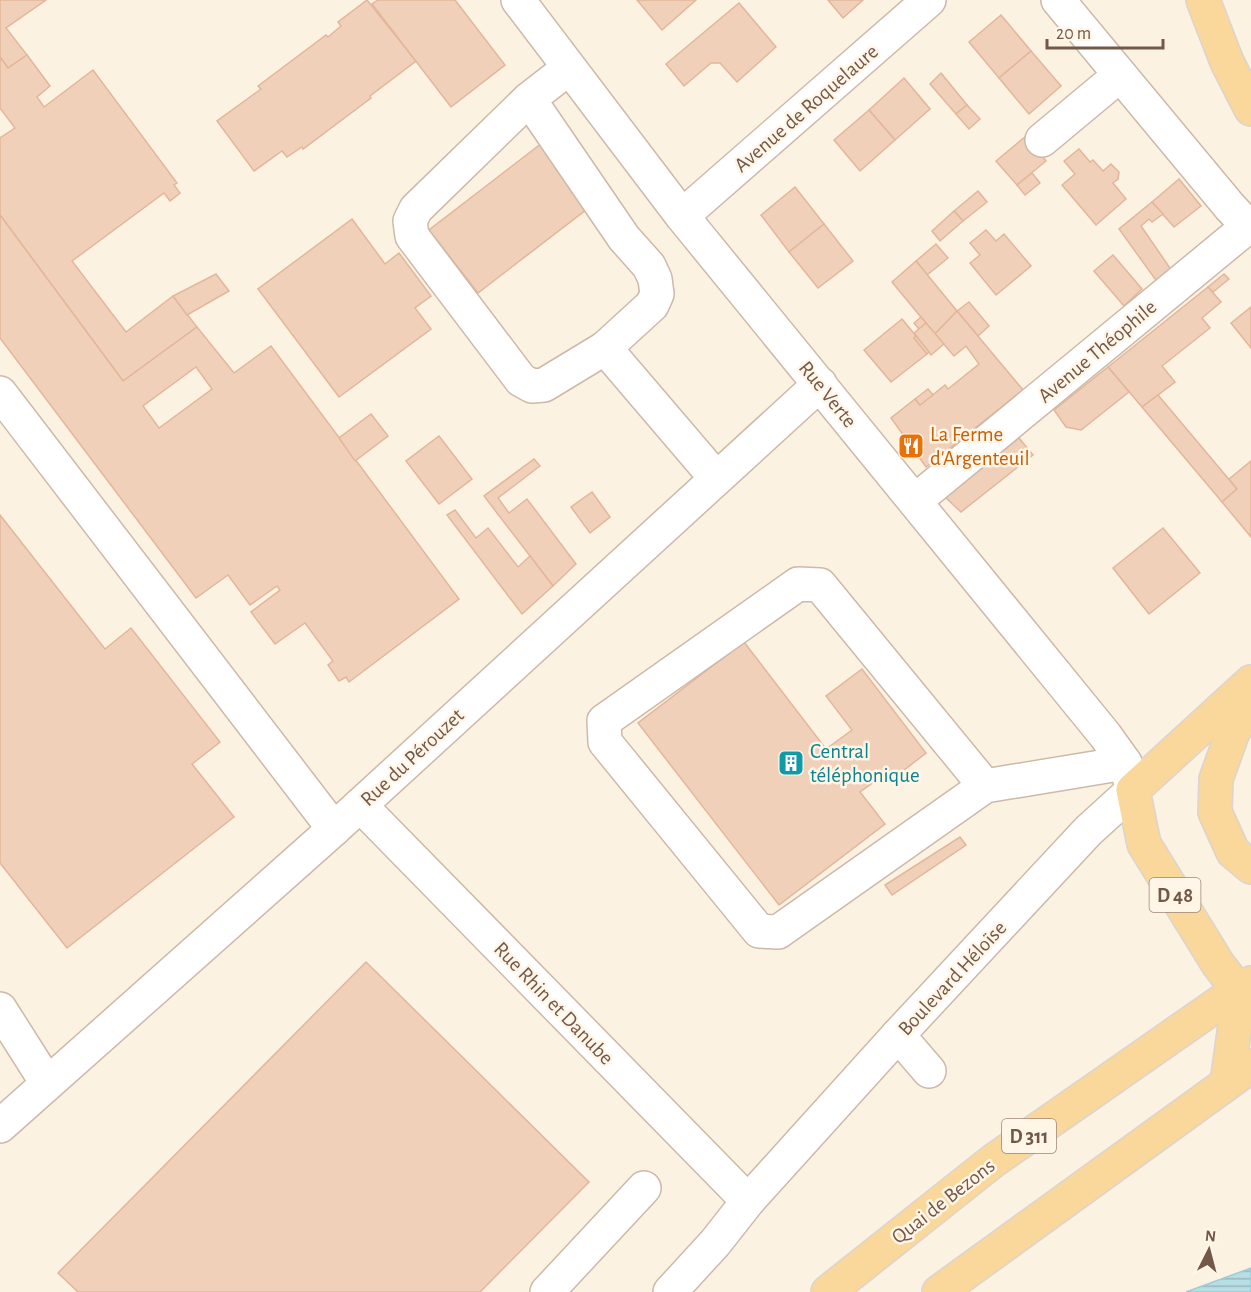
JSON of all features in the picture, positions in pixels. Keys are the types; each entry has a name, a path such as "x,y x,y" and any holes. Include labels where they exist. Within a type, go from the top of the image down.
{"main road":[{"path":"1203,0 1227,62 1251,109"},
{"name":"Boulevard Héloïse","path":"1129,777 1251,682"},
{"path":"1251,704 1233,732 1216,779 1215,812 1233,852 1251,867"},
{"name":"D 48","path":"1129,777 1144,844 1218,964 1247,990"},
{"path":"939,1292 1239,1075 1236,1018 1247,990"},
{"name":"Quai de Bezons","path":"828,1292 993,1161 1247,990"}],"street":[{"name":"Rue Verte","path":"519,0 682,216 1105,735 1129,777"},
{"name":"Avenue de Roquelaure","path":"682,216 929,0"},
{"path":"1058,0 1230,207 1249,225"},
{"path":"529,99 624,238 649,266 655,279 657,294 652,305 605,348 544,385 532,386 521,380 412,236 410,221 416,208 529,99 569,68"},
{"path":"1042,140 1120,75"},
{"name":"Avenue Théophile","path":"915,501 1249,225"},
{"path":"605,348 716,478"},
{"name":"Rue du Pérouzet","path":"0,1126 334,829 820,384"},
{"path":"0,393 334,829"},
{"path":"985,786 820,585 798,584 604,722 605,742 759,931 778,932 985,786 1129,777"},
{"name":"Boulevard Héloïse","path":"670,1292 716,1243 748,1201 898,1035 1088,831 1129,777"},
{"name":"Rue Rhin et Danube","path":"360,805 748,1201"},
{"path":"0,1009 47,1083"},
{"path":"898,1035 929,1071"},
{"path":"547,1292 644,1188"}],"water":[{"path":"1251,1268 1251,1292 1186,1292"}],"building":[{"path":"0,0 46,0 6,28 27,55 8,68 0,57"},
{"path":"367,0 416,61 303,149 302,147 287,157 282,151 254,171 217,121 261,89 258,86 326,35 328,37 341,26 338,22"},
{"path":"378,0 455,0 505,65 451,107 372,4"},
{"path":"637,0 696,0 662,30"},
{"path":"828,0 863,0 843,18"},
{"path":"739,3 776,47 737,82 720,63 711,63 684,86 666,64"},
{"path":"1001,15 1031,51 999,78 969,42"},
{"path":"1031,51 1061,86 1029,114 999,78"},
{"path":"27,55 50,86 37,97 44,107 93,70 177,183 174,185 180,193 170,201 164,193 72,261 126,332 173,296 197,327 123,381 0,215 0,138 15,128 0,108 0,57 8,68"},
{"path":"941,73 967,105 956,114 930,84"},
{"path":"904,78 930,109 895,140 869,110"},
{"path":"967,105 980,119 969,129 956,114"},
{"path":"869,110 895,140 860,171 834,140"},
{"path":"1026,136 1046,161 1017,185 996,161"},
{"path":"542,143 591,206 478,293 429,230"},
{"path":"1079,149 1090,162 1093,160 1103,171 1111,164 1119,172 1118,179 1113,183 1126,199 1096,225 1062,185 1075,174 1064,161"},
{"path":"1032,173 1040,183 1025,195 1017,185"},
{"path":"1179,179 1201,206 1174,227 1152,202"},
{"path":"795,187 824,224 789,252 761,215"},
{"path":"978,191 987,202 963,221 954,211"},
{"path":"1152,202 1163,214 1152,222 1149,219 1141,226 1172,271 1158,283 1119,229"},
{"path":"954,211 963,221 940,241 932,231"},
{"path":"0,215 123,381 197,327 234,373 271,346 459,599 349,682 346,677 339,681 328,665 333,661 305,623 275,644 251,612 280,590 277,586 250,605 228,575 196,598 0,338","holes":["196,367 212,389 159,428 143,406"]},
{"path":"352,219 385,264 399,253 431,296 415,308 431,329 339,397 258,289"},
{"path":"824,224 853,261 818,288 789,252"},
{"path":"986,230 996,241 1004,234 1031,266 996,295 970,263 980,255 970,243"},
{"path":"936,244 948,258 927,275 916,261"},
{"path":"1113,255 1142,289 1124,306 1094,271"},
{"path":"916,261 957,311 935,334 892,282"},
{"path":"216,274 229,291 187,315 173,296"},
{"path":"1224,274 1229,279 1213,292 1208,287"},
{"path":"1208,287 1221,302 1202,318 1210,328 1162,366 1175,382 1142,407 1108,367"},
{"path":"969,302 989,326 978,336 957,311"},
{"path":"1251,307 1251,348 1231,323"},
{"path":"957,311 1023,390 926,467 891,418 915,399 920,405 945,385 948,389 979,364 966,346 954,356 935,334"},
{"path":"921,317 926,323 919,329 914,323"},
{"path":"902,319 927,354 891,382 864,350"},
{"path":"926,323 944,344 931,355 914,333"},
{"path":"916,336 929,352 927,354 914,338"},
{"path":"1108,367 1129,392 1081,430 1066,427 1054,410"},
{"path":"928,389 933,395 920,405 915,399"},
{"path":"1158,395 1237,489 1222,502 1142,407"},
{"path":"371,414 388,436 355,461 339,438"},
{"path":"439,436 472,479 439,504 406,461"},
{"path":"1019,438 1033,455 961,512 945,497"},
{"path":"534,459 540,466 498,498 509,513 527,499 576,564 553,586 484,496"},
{"path":"1251,461 1251,537 1222,502 1237,489 1229,479"},
{"path":"592,492 610,517 590,533 571,507"},
{"path":"455,510 476,538 488,528 518,567 530,556 553,586 522,614 447,515"},
{"path":"0,515 105,649 131,628 220,742 192,764 234,817 67,948 0,863"},
{"path":"1163,528 1200,573 1149,614 1113,568"},
{"name":"Central téléphonique","path":"744,642 826,749 852,730 826,696 862,669 926,753 890,781 885,774 860,792 885,824 779,905 638,723"},
{"path":"960,837 966,845 892,895 885,885"},
{"path":"366,962 589,1182 480,1292 78,1292 58,1273"}],"place":[{"name":"La Ferme d'Argenteuil","path":"911,446"},
{"name":"Central téléphonique","path":"791,763"}]}
